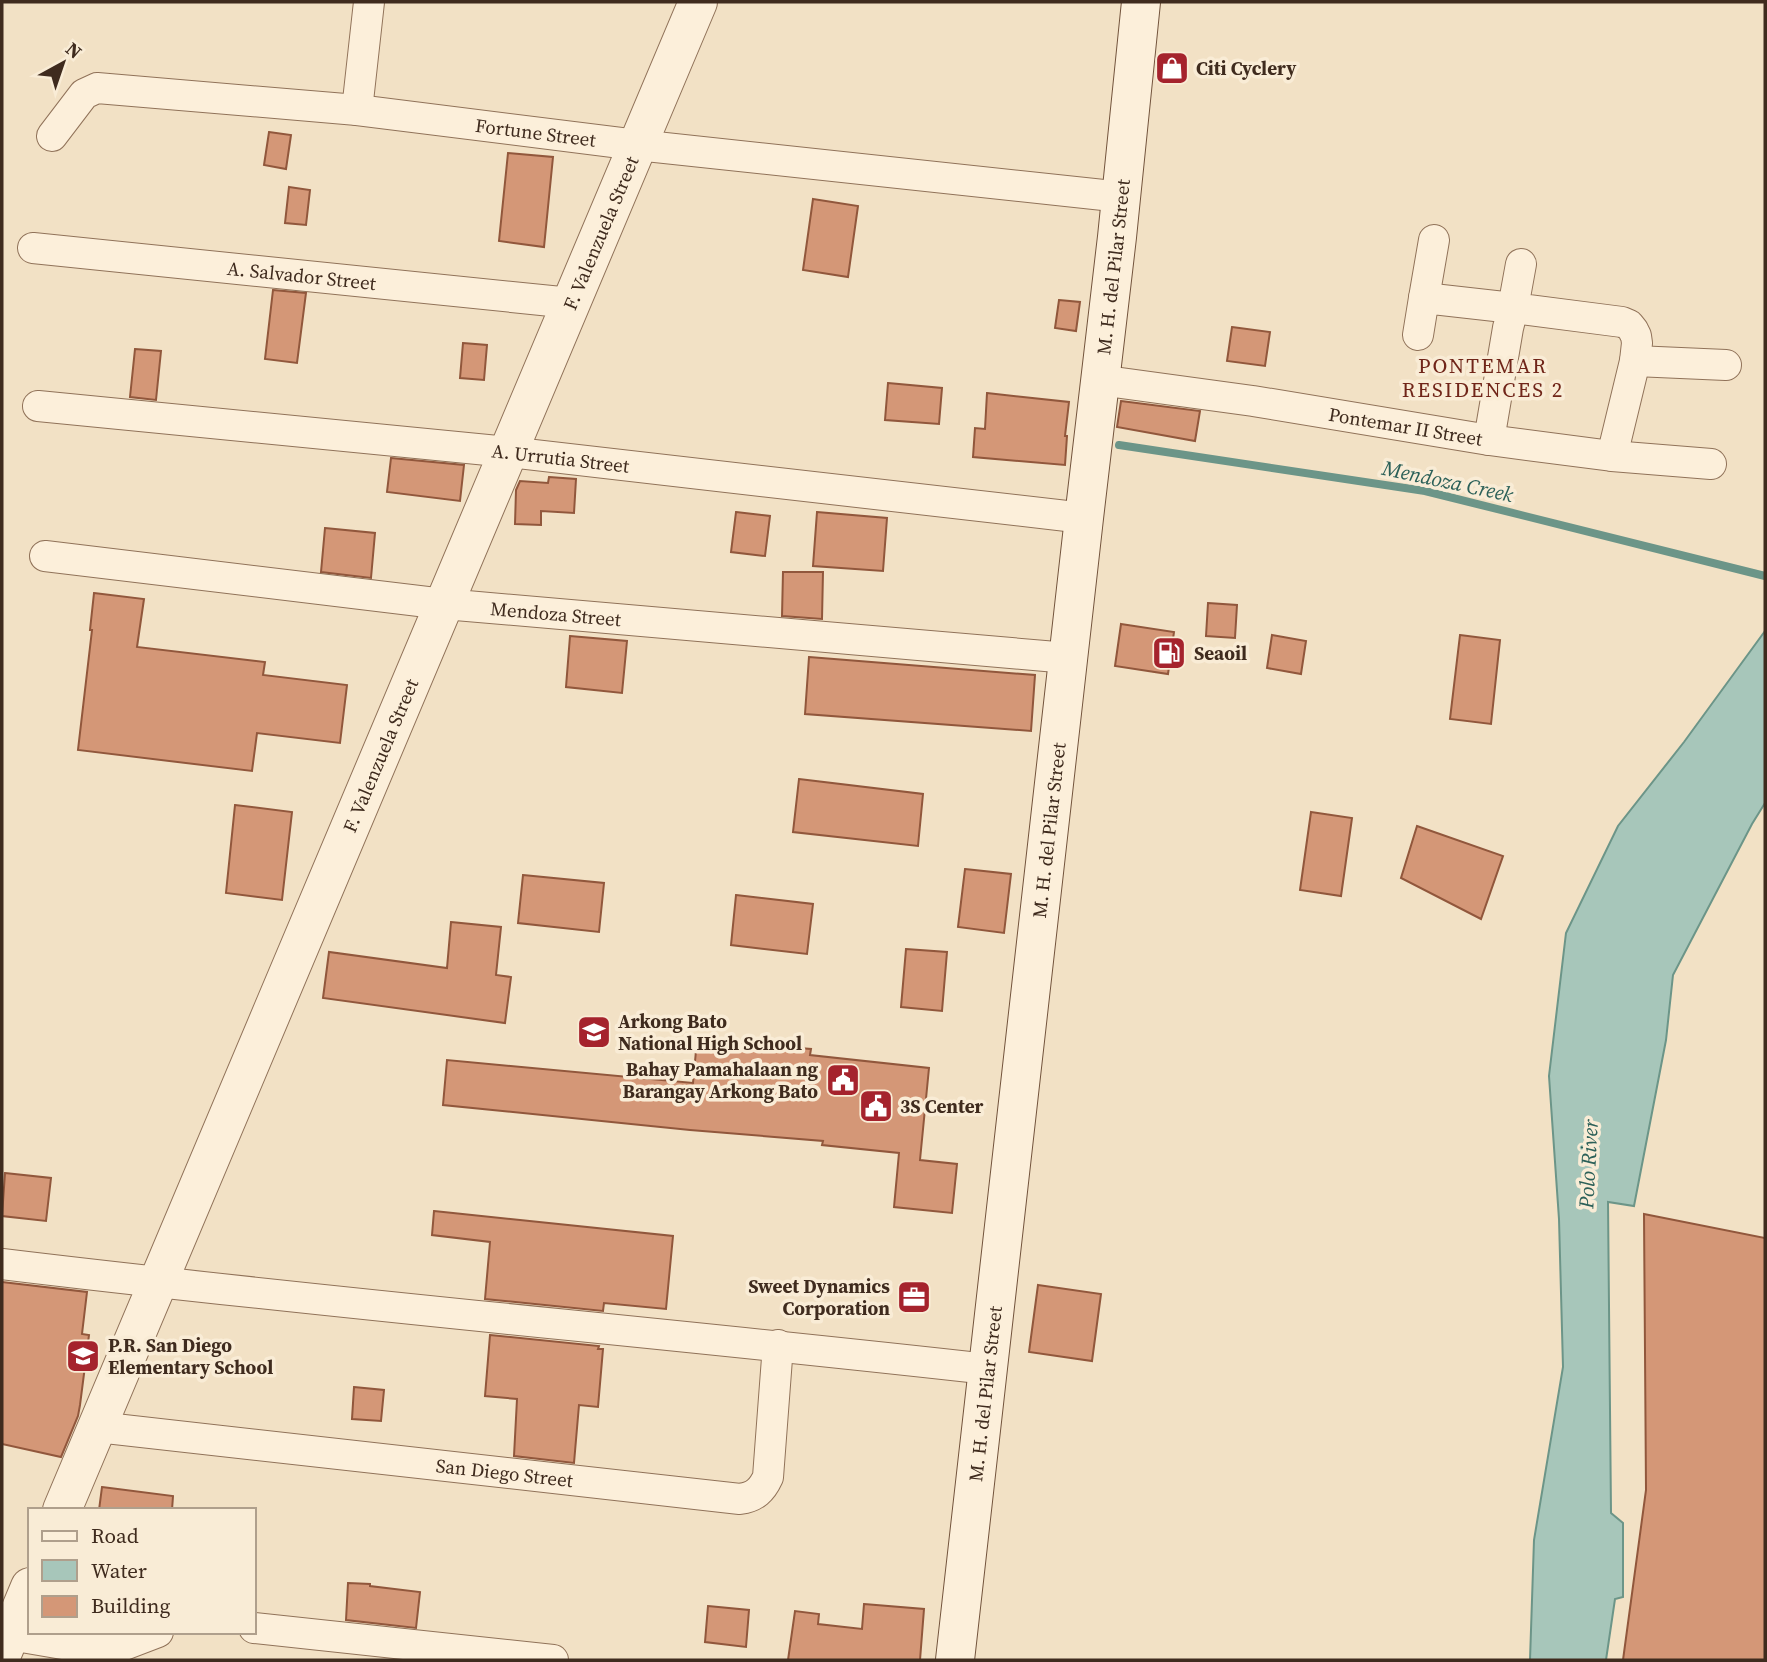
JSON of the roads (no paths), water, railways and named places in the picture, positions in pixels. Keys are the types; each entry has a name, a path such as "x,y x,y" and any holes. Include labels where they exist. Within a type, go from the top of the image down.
{"street":[{"path":"357,110 369,2"},
{"name":"F. Valenzuela Street","path":"63,1508 698,2"},
{"name":"M. H. del Pilar Street","path":"955,1660 1122,197 1141,2"},
{"name":"Fortune Street","path":"52,136 85,94 97,88 357,110 637,145 1122,197"},
{"path":"1418,335 1434,240"},
{"name":"A. Salvador Street","path":"33,247 571,303"},
{"path":"1489,440 1521,264"},
{"path":"1424,298 1629,325 1636,336 1635,361 1612,456"},
{"path":"1635,361 1726,365"},
{"name":"Pontemar II Street","path":"1099,380 1253,401 1489,440 1612,456 1711,464"},
{"name":"A. Urrutia Street","path":"38,406 508,452 1084,518"},
{"name":"Mendoza Street","path":"45,556 444,604 1068,658"},
{"path":"2,1264 158,1283 778,1345 988,1369"},
{"name":"San Diego Street","path":"97,1427 749,1498 758,1493 768,1477 778,1345"},
{"path":"28,1592 6,1644 111,1650 153,1634"},
{"path":"256,1629 326,1648 553,1660"}],"water":[{"name":"Polo River","path":"1765,631 1765,803 1673,975 1666,1040 1634,1206 1608,1202 1611,1513 1623,1523 1623,1597 1615,1599 1606,1660 1530,1660 1534,1540 1563,1367 1559,1219 1549,1076 1566,933 1618,826 1684,742"}],"waterway":[{"name":"Mendoza Creek","path":"1119,445 1425,491 1765,576"}],"place":[{"name":"Citi Cyclery","path":"1172,68"},
{"name":"Seaoil","path":"1169,653"},
{"name":"Arkong Bato National High School","path":"594,1032"},
{"name":"Bahay Pamahalaan ng Barangay Arkong Bato","path":"843,1080"},
{"name":"3S Center","path":"876,1106"},
{"name":"Sweet Dynamics Corporation","path":"914,1297"},
{"name":"P.R. San Diego Elementary School","path":"83,1356"}],"district":[{"name":"PONTEMAR RESIDENCES 2","path":"1483,377"}]}
